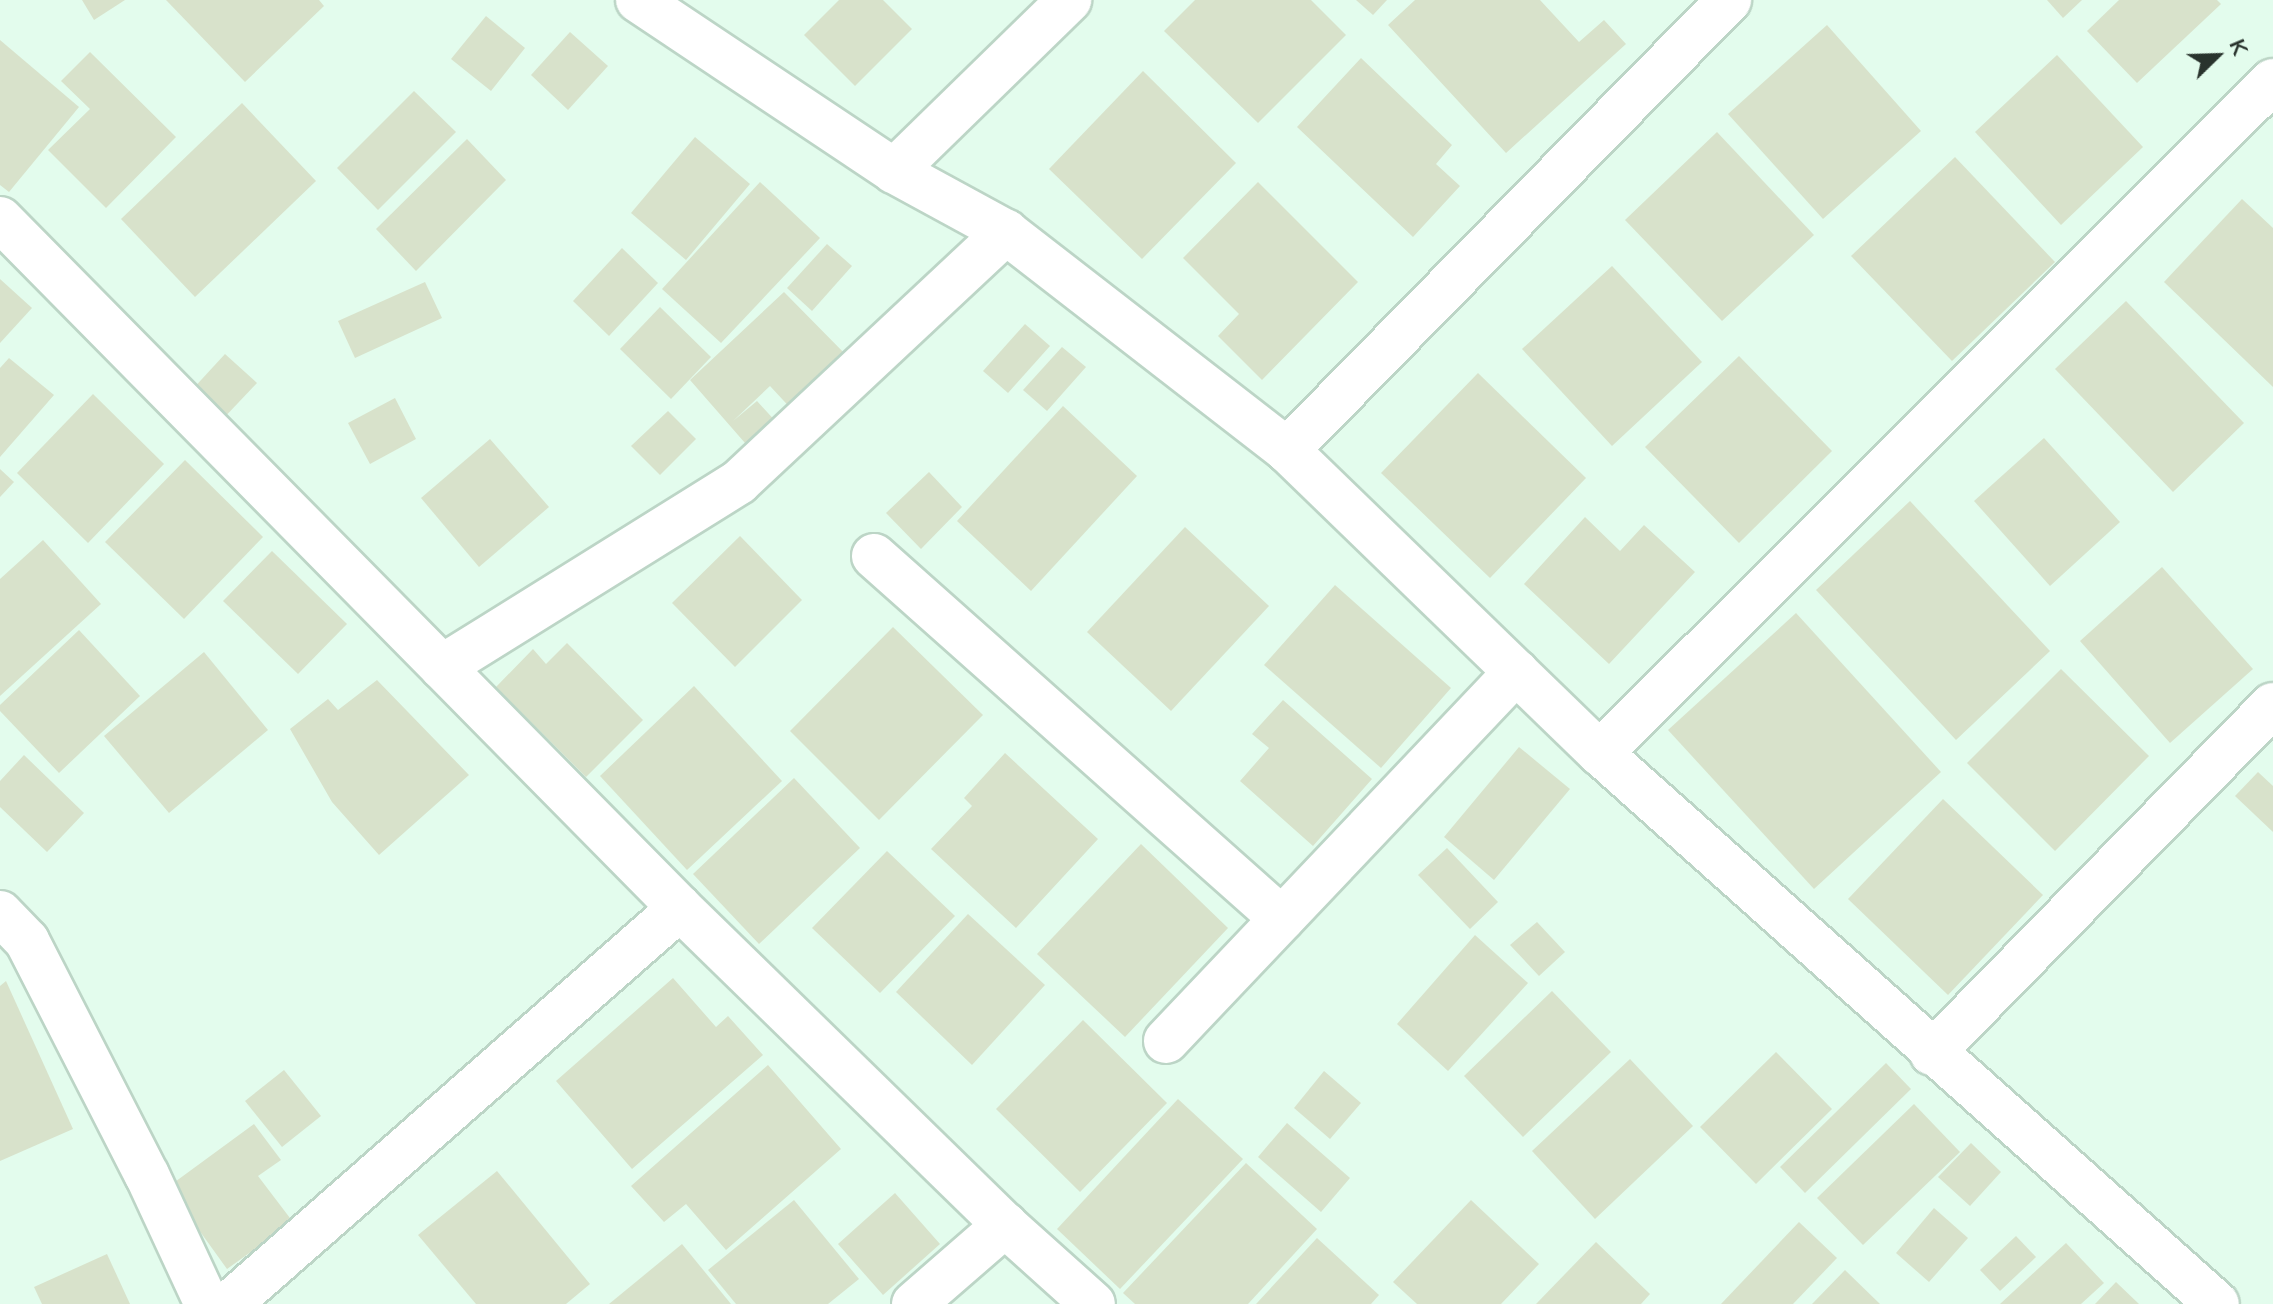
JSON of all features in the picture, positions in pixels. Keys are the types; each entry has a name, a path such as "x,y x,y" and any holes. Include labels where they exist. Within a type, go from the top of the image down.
{"street":[{"path":"638,0 894,171 1006,232 1287,450 1600,753 1932,1053 2217,1304"},
{"path":"894,171 1069,0"},
{"path":"1287,450 1729,0"},
{"path":"1600,753 2273,81"},
{"path":"0,219 680,908 1005,1225 1093,1304"},
{"path":"442,667 739,482 1006,232"},
{"path":"874,556 1282,919"},
{"path":"1166,1041 1516,672"},
{"path":"1932,1053 2273,705"},
{"path":"229,1304 680,908"},
{"path":"0,913 27,941 147,1175 207,1304"},
{"path":"914,1304 1005,1225"}],"building":[{"path":"82,0 125,0 94,20"},
{"path":"166,0 319,0 324,6 245,82"},
{"path":"839,0 883,0 912,29 855,86 804,35"},
{"path":"1195,0 1311,0 1346,35 1258,123 1164,31"},
{"path":"1356,0 1387,0 1373,15"},
{"path":"1415,0 1540,0 1579,42 1604,20 1626,44 1506,153 1388,25"},
{"path":"2047,0 2082,0 2063,18"},
{"path":"2119,0 2217,0 2221,4 2137,83 2087,31"},
{"path":"486,16 525,48 491,91 451,59"},
{"path":"1827,25 1921,131 1823,219 1728,114"},
{"path":"570,32 608,66 568,110 531,75"},
{"path":"0,40 79,107 9,192 0,185"},
{"path":"90,52 176,137 106,208 48,150 90,109 61,81"},
{"path":"2057,55 2143,147 2061,225 1975,132"},
{"path":"1361,58 1452,145 1436,164 1460,186 1413,237 1297,127"},
{"path":"1143,71 1236,163 1142,259 1049,169"},
{"path":"414,91 456,132 378,210 337,168"},
{"path":"242,103 316,181 195,297 121,219"},
{"path":"1717,132 1814,235 1722,321 1625,220"},
{"path":"695,137 750,184 686,260 631,213"},
{"path":"467,139 506,180 416,271 376,229"},
{"path":"1955,157 2055,262 1952,361 1851,256"},
{"path":"760,182 820,238 721,343 662,289"},
{"path":"1258,182 1358,282 1262,380 1218,336 1239,314 1183,258"},
{"path":"2242,199 2273,228 2273,387 2164,282"},
{"path":"827,244 852,266 812,311 787,288"},
{"path":"622,248 658,283 609,336 573,301"},
{"path":"1612,266 1702,362 1612,446 1522,349"},
{"path":"0,279 32,308 0,343"},
{"path":"425,282 442,318 355,358 338,321"},
{"path":"784,292 852,361 796,414 770,386 733,421 757,401 779,425 752,451 690,380"},
{"path":"2126,301 2244,423 2173,492 2055,369"},
{"path":"660,307 711,357 671,399 620,349"},
{"path":"1025,324 1050,346 1008,393 983,371"},
{"path":"1062,347 1086,367 1047,411 1023,390"},
{"path":"225,354 257,383 220,422 190,392"},
{"path":"1739,356 1832,451 1739,543 1645,447"},
{"path":"9,358 54,395 0,457 0,368"},
{"path":"1478,373 1586,478 1490,578 1381,473"},
{"path":"93,394 164,464 88,543 17,473"},
{"path":"395,398 416,439 370,464 348,423"},
{"path":"1063,406 1137,476 1031,591 957,521"},
{"path":"668,411 696,439 660,475 631,446"},
{"path":"2044,438 2120,522 2050,586 1974,501"},
{"path":"490,439 549,507 479,567 421,498"},
{"path":"185,460 263,537 184,619 105,542"},
{"path":"0,469 14,482 0,497"},
{"path":"929,472 962,507 921,549 886,513"},
{"path":"1910,501 2050,651 1956,740 1816,590"},
{"path":"1585,517 1620,551 1644,525 1695,572 1609,664 1524,584"},
{"path":"1185,527 1269,606 1171,711 1087,632"},
{"path":"740,536 802,600 735,667 672,603"},
{"path":"43,540 101,604 0,696 0,579"},
{"path":"272,551 347,624 298,674 223,601"},
{"path":"2162,567 2253,669 2170,743 2080,641"},
{"path":"1335,585 1451,688 1381,768 1264,665"},
{"path":"1796,613 1941,772 1814,889 1668,730"},
{"path":"893,627 983,715 879,820 790,731"},
{"path":"79,630 140,696 59,773 0,711 0,705"},
{"path":"567,643 643,720 586,777 496,687 533,649 546,664"},
{"path":"204,652 268,730 169,813 104,736"},
{"path":"2061,669 2149,756 2055,851 1967,763"},
{"path":"377,680 469,775 379,855 332,802 290,729 328,699 338,710"},
{"path":"694,686 782,781 687,870 600,776"},
{"path":"1283,700 1372,779 1313,846 1240,781 1269,748 1252,734"},
{"path":"1519,747 1570,789 1494,880 1444,837"},
{"path":"1005,753 1098,839 1016,928 931,849 972,806 964,798"},
{"path":"24,755 84,813 47,852 0,807 0,781"},
{"path":"2258,772 2273,786 2273,832 2235,796"},
{"path":"794,778 860,848 759,944 693,874"},
{"path":"1943,799 2043,895 1948,995 1848,899"},
{"path":"1141,844 1228,928 1125,1037 1037,954"},
{"path":"1447,848 1498,902 1470,929 1418,875"},
{"path":"887,851 955,916 880,993 812,928"},
{"path":"968,914 1045,985 972,1065 896,992"},
{"path":"1537,922 1565,952 1539,976 1510,945"},
{"path":"1475,935 1528,983 1448,1071 1397,1024"},
{"path":"673,978 716,1027 728,1016 763,1055 632,1169 556,1081"},
{"path":"6,981 73,1129 0,1161 0,986"},
{"path":"1552,991 1611,1052 1523,1137 1464,1076"},
{"path":"1083,1020 1167,1103 1080,1192 996,1109"},
{"path":"1776,1052 1832,1109 1756,1184 1700,1127"},
{"path":"1630,1059 1693,1126 1595,1219 1532,1151"},
{"path":"1886,1063 1911,1089 1805,1193 1780,1167"},
{"path":"768,1065 841,1149 726,1250 686,1204 664,1222 631,1186"},
{"path":"284,1070 321,1116 282,1147 245,1101"},
{"path":"1324,1071 1361,1103 1330,1139 1294,1108"},
{"path":"1178,1099 1243,1159 1120,1289 1057,1229"},
{"path":"1914,1104 1960,1152 1863,1245 1817,1198"},
{"path":"1287,1123 1350,1178 1321,1212 1258,1157"},
{"path":"254,1124 281,1160 258,1176 293,1222 227,1269 168,1187"},
{"path":"1971,1143 2001,1172 1970,1206 1938,1177"},
{"path":"1246,1163 1317,1229 1248,1304 1135,1304 1123,1293"},
{"path":"497,1171 590,1284 566,1304 476,1304 418,1235"},
{"path":"895,1193 940,1244 883,1295 838,1244"},
{"path":"794,1200 859,1279 828,1304 736,1304 708,1270"},
{"path":"1471,1200 1539,1264 1501,1304 1417,1304 1393,1282"},
{"path":"1934,1208 1968,1238 1929,1282 1896,1253"},
{"path":"1799,1222 1837,1258 1793,1304 1721,1304"},
{"path":"2016,1236 2036,1257 2000,1291 1980,1270"},
{"path":"1317,1238 1379,1295 1371,1304 1256,1304"},
{"path":"1596,1242 1650,1294 1641,1304 1536,1304"},
{"path":"2066,1243 2104,1283 2081,1304 2000,1304"},
{"path":"682,1244 731,1304 609,1304"},
{"path":"107,1254 130,1304 42,1304 34,1287"},
{"path":"1845,1270 1880,1304 1812,1304"},
{"path":"2116,1282 2139,1304 2095,1304"}]}
